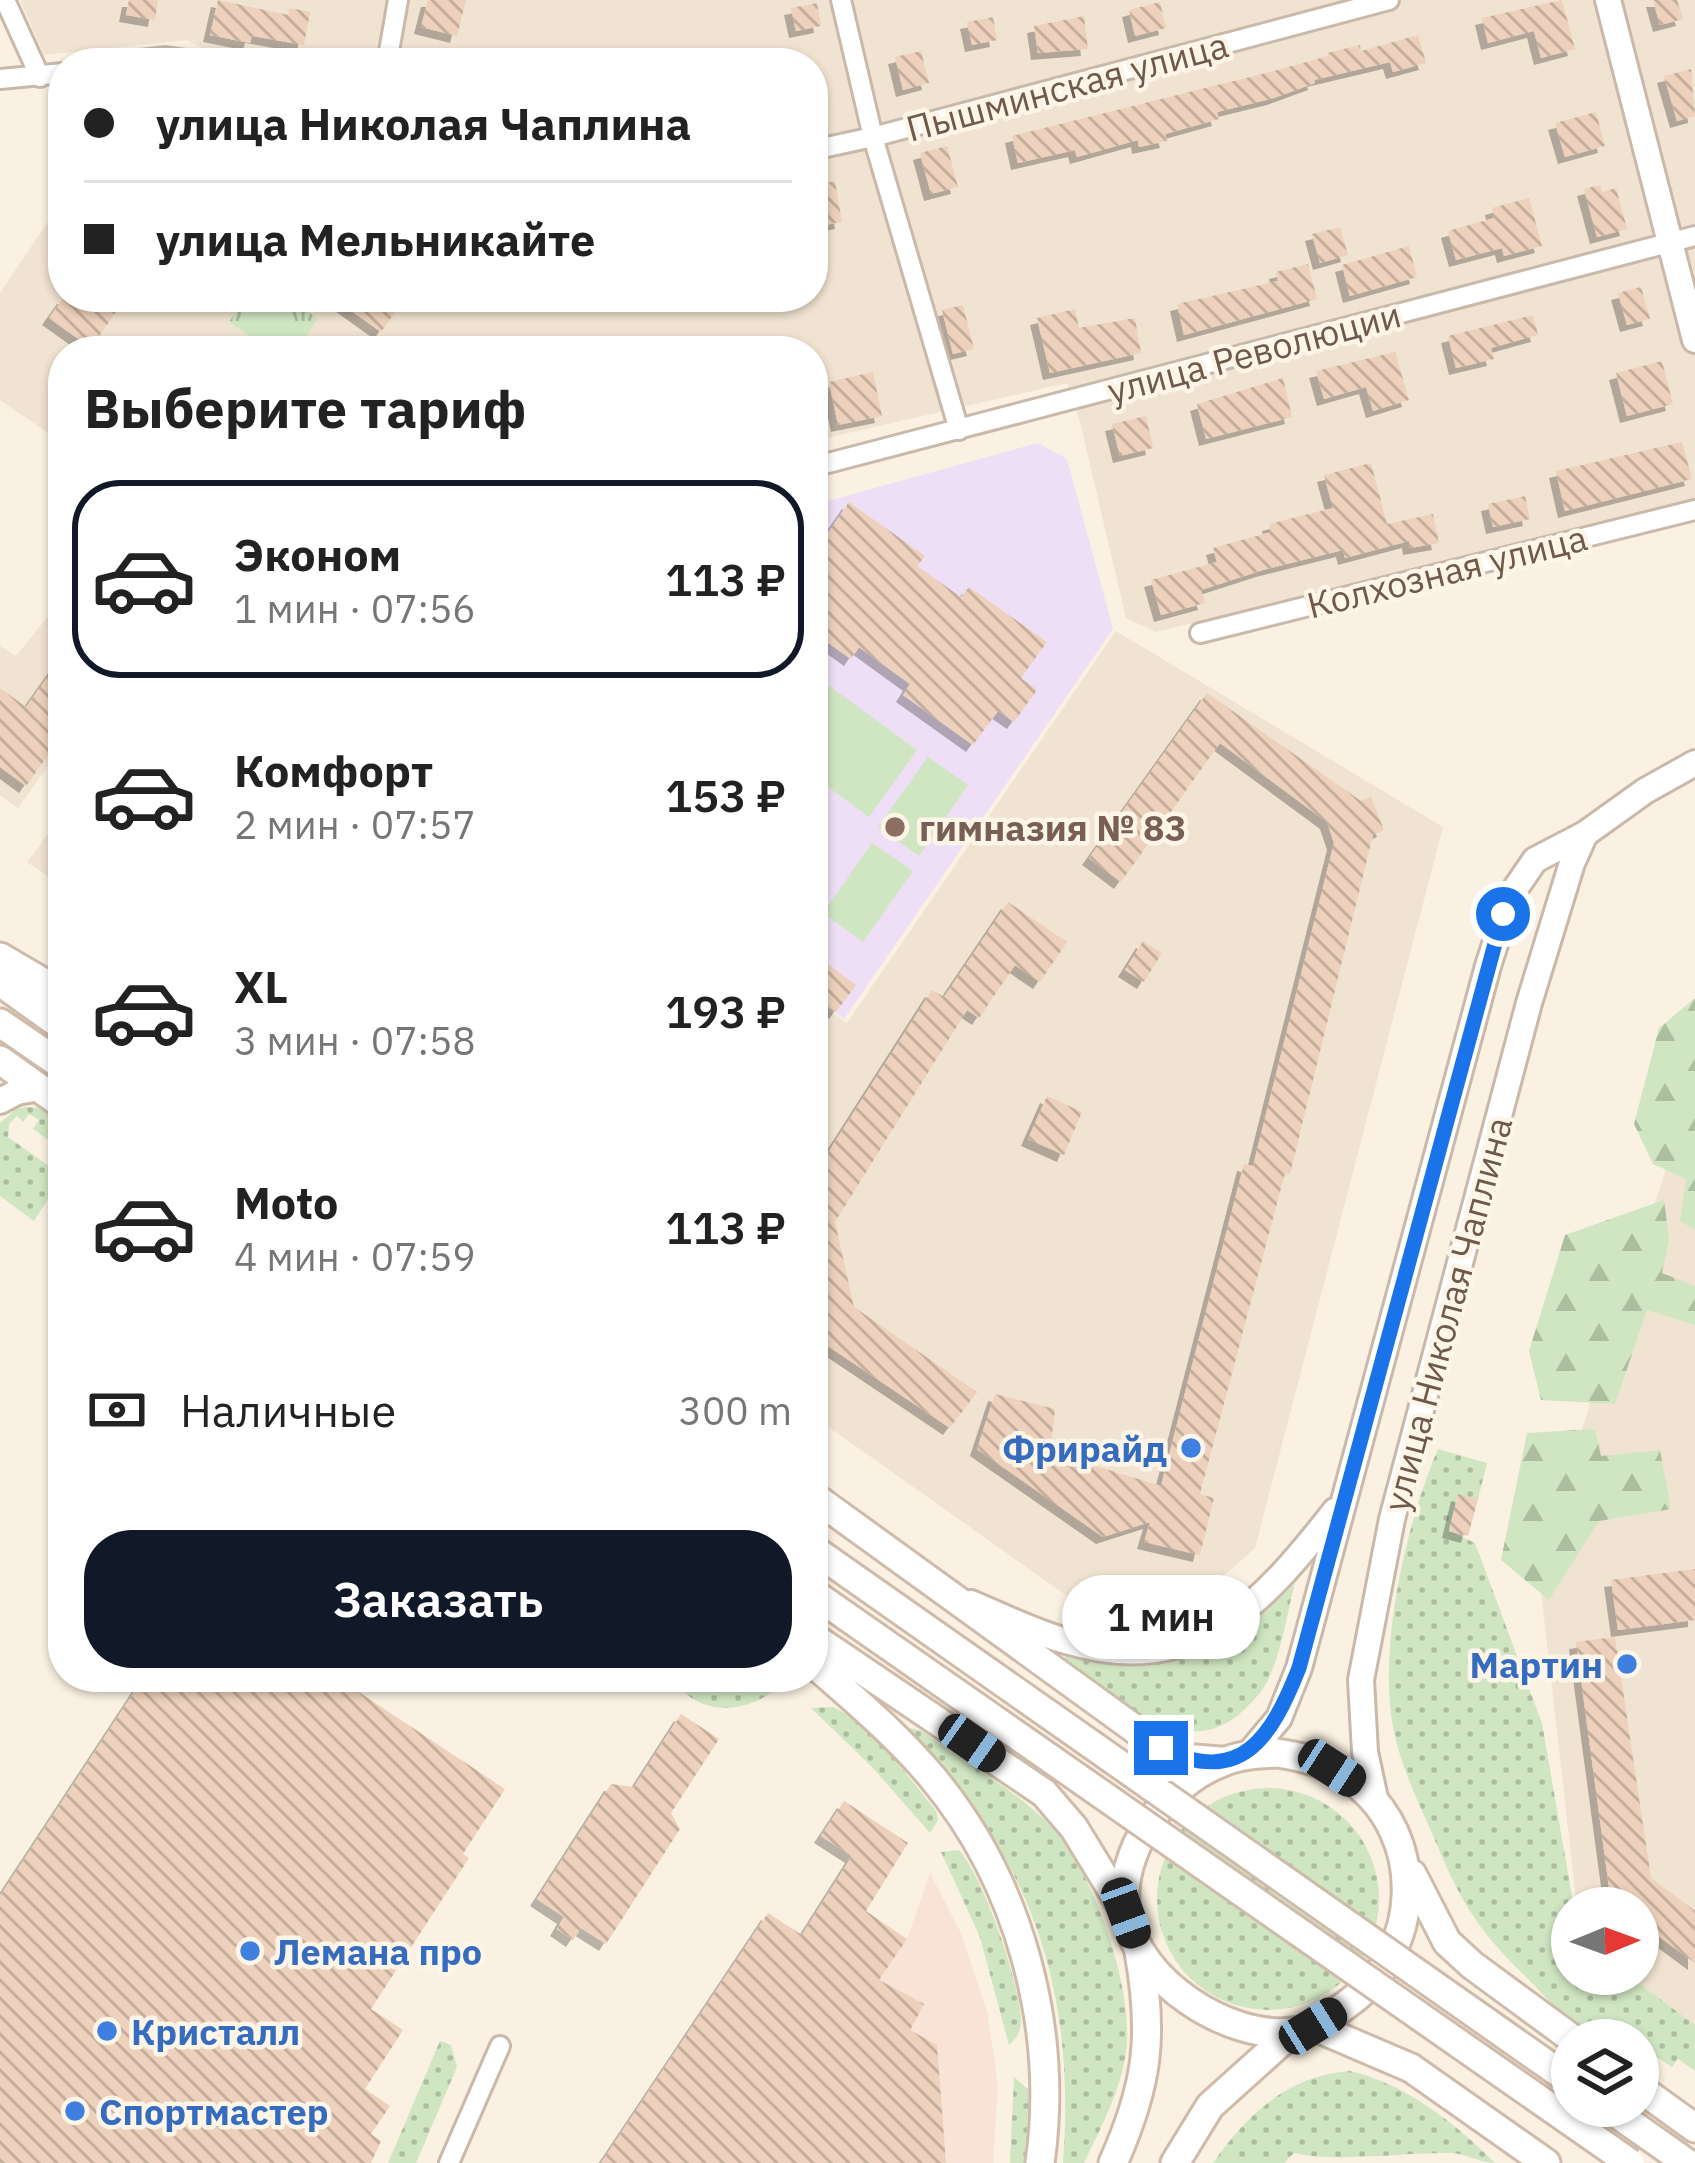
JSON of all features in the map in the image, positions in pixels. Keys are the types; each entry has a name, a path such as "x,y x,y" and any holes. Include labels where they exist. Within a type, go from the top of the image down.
{"main road":[{"path":"0,957 48,985"},
{"path":"0,982 48,1016"},
{"path":"0,1023 48,1056"},
{"path":"0,1060 48,1094"},
{"path":"828,1507 1161,1748 1182,1758 1276,1753 1332,1768 1356,1783 1376,1803 1399,1842 1447,1942 1551,2023"},
{"path":"828,1560 1551,2067"},
{"path":"828,1603 1630,2163"},
{"path":"828,1647 1044,1793 1074,1828 1126,1913 1148,1999 1148,2055 1139,2100 1113,2163"},
{"path":"828,1676 933,1778 986,1859 1017,1933 1036,2001 1045,2064 1040,2163"},
{"path":"1126,1913 1134,1852 1160,1808 1178,1788 1236,1758"},
{"path":"1175,2163 1210,2105 1302,2030 1362,1994 1395,1949 1407,1896 1399,1842"},
{"path":"1138,1948 1199,2009 1227,2022 1302,2030 1411,2068 1546,2163"},
{"path":"1659,2102 1695,2128"},
{"path":"1636,2127 1688,2163"}],"street":[{"path":"5,0 40,77"},
{"path":"390,48 398,0"},
{"path":"841,0 873,137 958,430"},
{"name":"Пышминская улица","path":"828,147 1389,0"},
{"path":"1608,0 1695,340"},
{"path":"0,79 48,76"},
{"name":"улица Революции","path":"828,463 1695,236"},
{"name":"Колхозная улица","path":"1200,633 1695,510"},
{"name":"улица Николая Чаплина","path":"1236,1758 1279,1718 1299,1668 1503,914 1535,860 1585,834 1695,763"},
{"name":"улица Николая Чаплина","path":"1376,1803 1363,1735 1361,1680 1392,1519 1529,1004 1585,834"},
{"path":"0,1101 39,1088"},
{"path":"957,1598 1068,1642 1122,1651 1168,1648 1209,1636 1246,1611 1344,1500"},
{"path":"448,2163 500,2046"}],"shaded area":[{"path":"20,0 1695,0 1695,499 1156,632 1126,618 1067,383 828,438 828,336 48,336 48,433 0,400 0,293 48,221 48,312 828,312 828,48 203,48 187,40 111,48 48,48 44,55"},
{"name":"гимназия № 83","path":"1038,443 1067,459 1113,629 844,1019 828,1007 828,501"},
{"path":"48,617 48,766 18,808 0,795 0,646 16,656"},
{"path":"1116,631 1443,827 1255,1548 1213,1586 1159,1611 1077,1603 828,1427 828,1010 847,1023"},
{"path":"48,834 48,877 27,862"},
{"path":"1695,1079 1695,2038 1635,1995 1659,1995 1659,1887 1575,1887 1538,1565"},
{"path":"930,1873 961,1933 988,2015 998,2086 993,2163 756,2163 907,1939"}],"green space":[{"path":"236,312 308,312 318,319 306,336 249,336 229,322"},
{"path":"828,685 917,750 869,817 828,787"},
{"path":"928,757 968,785 919,856 878,827"},
{"path":"872,843 913,871 863,942 828,917 828,906"},
{"path":"1695,998 1695,1230 1680,1221 1686,1179 1653,1164 1634,1124 1659,1028"},
{"path":"16,1109 48,1111 48,1140 33,1129 39,1120 29,1114 23,1122 17,1116 9,1124 8,1137 48,1165 48,1199 34,1221 0,1196 0,1123"},
{"path":"1664,1200 1669,1239 1662,1273 1695,1286 1695,1325 1647,1310 1615,1404 1541,1400 1529,1351 1565,1235"},
{"path":"1595,1429 1601,1456 1660,1450 1671,1509 1599,1521 1549,1600 1501,1560 1527,1433"},
{"path":"1438,1449 1487,1463 1478,1499 1458,1495 1449,1531 1475,1543 1542,1723 1570,1887 1551,1887 1551,1995 1654,1995 1695,2025 1695,2071 1678,2059 1672,2067 1659,2059 1659,2019 1568,2019 1491,1940 1450,1874 1400,1754 1389,1695 1398,1586"},
{"path":"1295,1583 1269,1678 1244,1710 1222,1726 1198,1731 1151,1721 1066,1662 1064,1654 1074,1653 1141,1658 1195,1652 1243,1628"},
{"path":"685,1692 772,1692 735,1707 721,1708"},
{"path":"833,1707 875,1739 936,1811 938,1820 930,1833 811,1708"},
{"path":"910,1728 922,1731 992,1778 1042,1818 1070,1852 1096,1902 1123,1989 1127,2041 1117,2088 1084,2163 1063,2163 1062,2040 1037,1929 987,1828"},
{"path":"1268,1788 1310,1796 1347,1820 1371,1857 1379,1899 1371,1941 1347,1978 1310,2002 1268,2010 1226,2002 1189,1978 1165,1941 1157,1899 1165,1857 1189,1820 1226,1796"},
{"path":"959,1850 989,1906 1014,1981 1021,2024 1009,2045 980,1937 941,1852"},
{"path":"440,2041 451,2045 457,2067 416,2163 388,2163"},
{"path":"1350,2071 1391,2085 1428,2107 1495,2163 1450,2153 1349,2157 1294,2153 1284,2163 1213,2163 1271,2100 1308,2080"},
{"path":"1014,2077 1029,2090 1025,2163 1010,2163"}],"building":[{"path":"129,0 158,0 155,20 126,15"},
{"path":"218,0 288,15 289,8 310,12 304,45 252,36 250,43 210,35"},
{"path":"428,0 466,0 457,36 421,27"},
{"path":"1562,0 1575,49 1541,58 1534,31 1488,43 1482,18"},
{"path":"1653,0 1677,0 1683,19 1660,25"},
{"path":"1160,2 1166,28 1135,36 1129,10"},
{"path":"817,3 821,26 796,31 791,8"},
{"path":"1084,16 1088,49 1038,53 1034,26"},
{"path":"993,17 997,40 972,45 967,22"},
{"path":"1418,35 1426,63 1393,72 1390,62 1314,80 1274,98 1217,112 1219,119 1165,134 1167,141 1139,147 1138,140 1077,157 1075,150 1018,163 1012,136 1274,71 1327,53 1360,45 1361,51"},
{"path":"921,51 929,83 903,90 895,57"},
{"path":"1691,69 1695,116 1677,121 1664,76"},
{"path":"1596,112 1605,146 1565,157 1555,123"},
{"path":"947,146 958,187 931,194 920,153"},
{"path":"835,181 842,222 828,224 828,182"},
{"path":"1600,185 1602,192 1616,188 1627,229 1597,237 1584,189"},
{"path":"1529,198 1542,246 1504,256 1502,248 1456,260 1448,231 1494,218 1492,208"},
{"path":"1340,227 1348,255 1320,263 1312,234"},
{"path":"1409,246 1417,277 1350,296 1342,265"},
{"path":"1308,264 1317,299 1184,335 1177,304 1278,281 1276,272"},
{"path":"1641,287 1650,319 1627,325 1618,293"},
{"path":"963,305 974,349 953,354 942,310"},
{"path":"1075,309 1079,328 1135,318 1141,353 1050,373 1037,318"},
{"path":"53,312 116,312 99,336 74,336 49,318"},
{"path":"353,312 395,312 381,332"},
{"path":"1533,315 1538,335 1491,348 1494,359 1456,368 1448,336"},
{"path":"1395,352 1409,400 1373,411 1366,387 1324,399 1316,371"},
{"path":"1662,361 1673,404 1627,416 1616,373"},
{"path":"873,372 882,416 838,425 829,382"},
{"path":"1283,378 1292,417 1206,439 1197,404"},
{"path":"1146,416 1153,448 1120,456 1112,424"},
{"path":"1682,442 1692,479 1565,511 1556,471"},
{"path":"1371,463 1387,524 1433,514 1439,543 1410,548 1409,541 1345,558 1343,550 1263,570 1201,590 1205,603 1161,615 1151,580 1217,562 1213,548 1271,532 1269,524 1333,508 1324,475"},
{"path":"1525,496 1530,519 1493,527 1488,504"},
{"path":"849,502 925,556 917,566 961,597 969,587 1047,642 1021,678 1037,690 1014,722 998,711 973,745 903,695 910,684 859,647 851,659 828,643 828,533"},
{"path":"48,676 48,755 26,786 0,767 0,688 26,707"},
{"path":"1207,693 1361,801 1371,797 1384,830 1373,835 1290,1174 1285,1173 1200,1494 1214,1498 1200,1555 1144,1542 1150,1522 1103,1537 977,1449 995,1394 1055,1409 1050,1452 1161,1486 1244,1164 1253,1166 1334,843 1327,822 1220,743 1121,882 1089,858"},
{"path":"1008,902 1067,942 1040,982 1015,965 979,1018 967,1010 835,1222 854,1307 977,1392 950,1428 828,1346 828,1153 932,990 944,997"},
{"path":"1143,941 1162,953 1144,982 1125,970"},
{"path":"828,964 856,985 836,1012 828,1006"},
{"path":"1047,1096 1082,1112 1064,1155 1028,1139"},
{"path":"1458,1494 1478,1499 1468,1536 1449,1531"},
{"path":"1695,1569 1695,1620 1618,1630 1611,1580"},
{"path":"1615,1637 1651,1878 1695,1911 1695,1963 1659,1936 1659,1887 1609,1887 1576,1642"},
{"name":"Лемана про","path":"134,1692 359,1692 505,1789 463,1854 469,1858 371,2009 403,2030 365,2089 390,2106 371,2134 381,2141 371,2163 0,2163 0,1896"},
{"path":"681,1714 719,1739 671,1813 680,1829 606,1944 581,1928 573,1940 557,1929 564,1917 537,1899 611,1784 634,1787"},
{"path":"844,1801 908,1843 866,1911 907,1939 879,1980 924,2004 910,2030 937,2045 946,2163 601,2163 768,1913 802,1935 852,1856 821,1836"}],"place":[{"name":"гимназия № 83","path":"895,827"},
{"name":"Фрирайд","path":"1191,1448"},
{"name":"Мартин","path":"1627,1664"},
{"name":"Лемана про","path":"250,1951"},
{"name":"Кристалл","path":"107,2031"},
{"name":"Спортмастер","path":"75,2111"}],"route":[{"path":"1161,1748 1200,1761 1248,1755 1279,1718 1299,1668 1503,914"}]}
